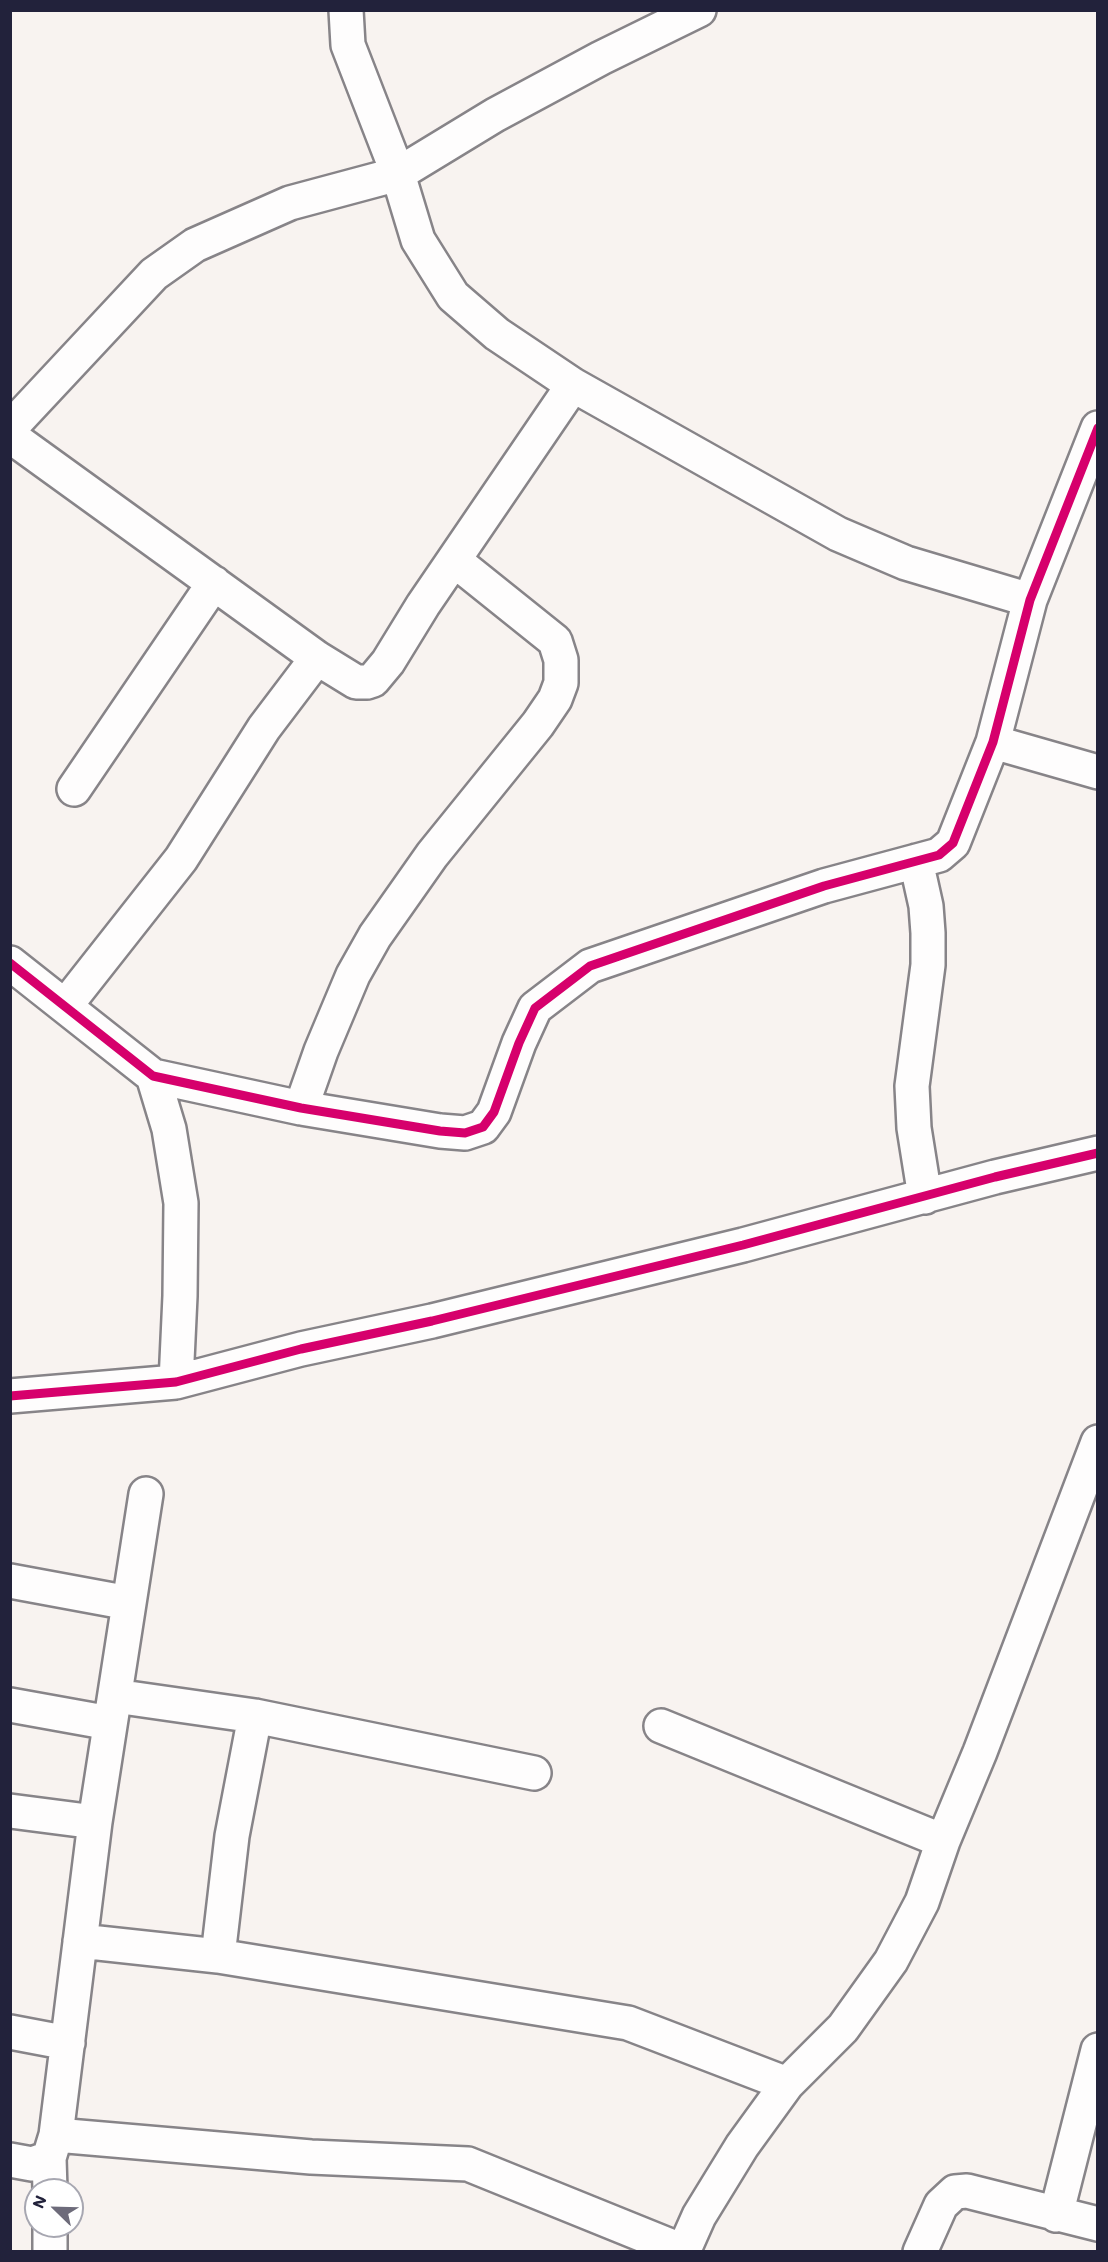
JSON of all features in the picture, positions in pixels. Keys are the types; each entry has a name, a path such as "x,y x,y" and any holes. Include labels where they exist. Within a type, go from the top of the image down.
{"street":[{"path":"346,10 348,45 398,174 418,240 453,296 497,334 573,385 837,534 906,563 1030,600"},
{"path":"10,428 154,274 195,245 290,203 398,174 504,110 601,58 699,10"},
{"path":"10,436 317,658 356,682 367,682 373,680 388,662 573,385"},
{"path":"10,963 153,1076 301,1108 440,1131 465,1133 483,1127 497,1104 519,1043 535,1008 591,966 824,886 939,855 953,843 993,742 1030,600 1098,428"},
{"path":"301,1108 353,975 375,936 432,855 538,724 555,699 561,683 561,660 555,641 454,560"},
{"path":"74,789 214,583"},
{"path":"66,1005 181,858 264,728 317,658"},
{"path":"993,742 1098,772"},
{"path":"915,861 926,906 928,933 928,965 912,1086 914,1128 925,1197"},
{"path":"153,1076 169,1129 181,1203 176,1382"},
{"path":"10,1396 176,1382 301,1349 432,1321 743,1245 1098,1153"},
{"path":"10,2160 32,2164 53,2147 468,2164 683,2251 699,2216 742,2146 787,2084 843,2028 891,1960 922,1902 943,1841 980,1752 1098,1442"},
{"path":"51,2178 94,1822 146,1494"},
{"path":"10,1581 129,1603"},
{"path":"10,1706 255,1716 534,1773"},
{"path":"218,1956 232,1836 255,1716"},
{"path":"661,1726 943,1841"},
{"path":"10,1811 94,1822"},
{"path":"80,1941 218,1956 628,2023 787,2084"},
{"path":"10,2032 68,2043"},
{"path":"1056,2215 1098,2050"},
{"path":"920,2252 941,2205 955,2192 968,2191 1098,2224"}],"cycle path":[{"path":"10,963 153,1076 301,1108 440,1131 465,1133 483,1127 494,1112 519,1043 535,1008 590,966 824,886 939,855 953,843 993,742 1030,600 1098,428"},
{"path":"10,1396 176,1382 301,1349 432,1321 743,1245 995,1177 1098,1153"}]}
